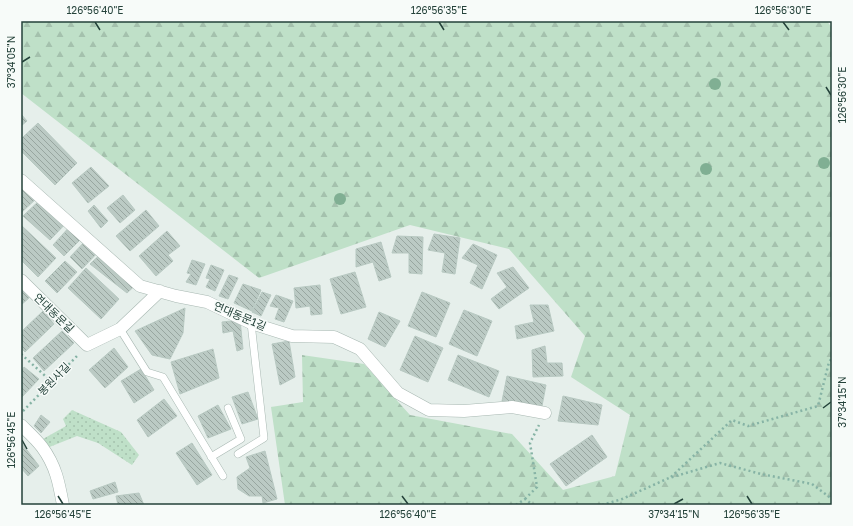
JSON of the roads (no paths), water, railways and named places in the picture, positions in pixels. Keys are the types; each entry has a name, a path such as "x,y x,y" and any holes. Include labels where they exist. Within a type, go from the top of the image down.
{"street":[{"name":"연대동문1길","path":"21,180 140,286 176,296 207,302 251,323 292,336 334,338 360,349 398,393 429,410 464,411 512,407 545,414"},
{"name":"연대동문길","path":"21,280 88,345 120,329"},
{"path":"120,329 160,291"},
{"path":"21,425 42,446 51,462 60,483 63,505"},
{"path":"21,434 36,449 45,462 51,474 58,505"}],"lane":[{"path":"238,454 264,438 251,323"},
{"path":"120,329 147,372 163,377 223,476"},
{"path":"211,457 241,439 228,408"}]}
